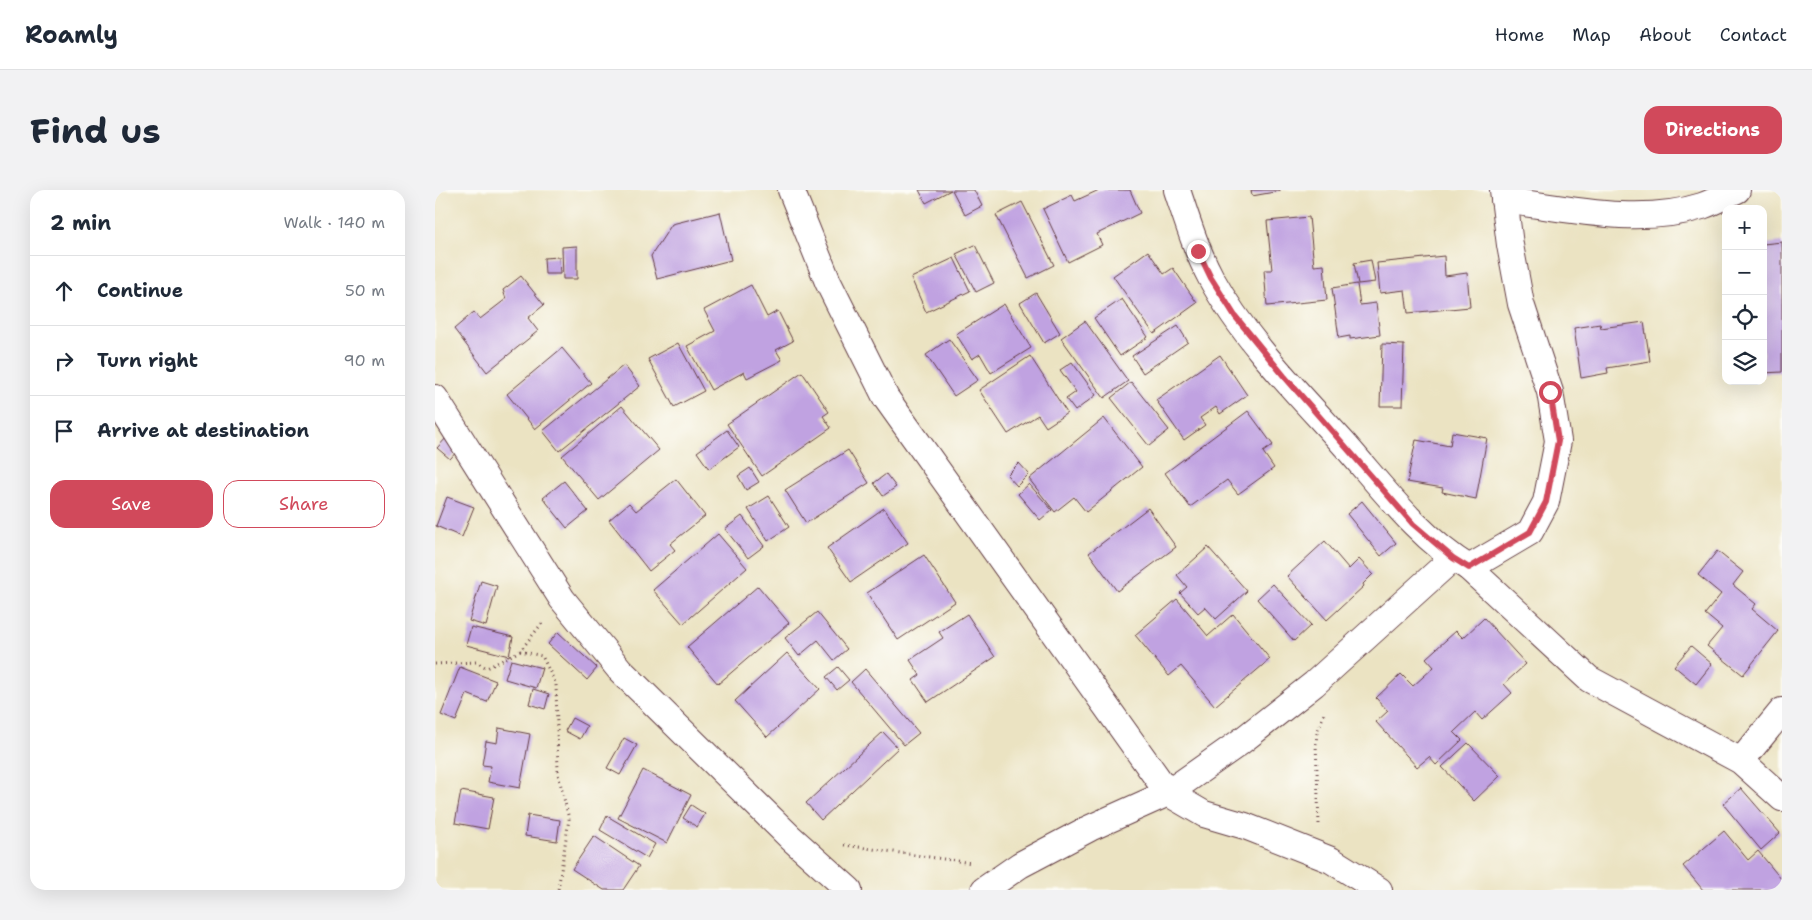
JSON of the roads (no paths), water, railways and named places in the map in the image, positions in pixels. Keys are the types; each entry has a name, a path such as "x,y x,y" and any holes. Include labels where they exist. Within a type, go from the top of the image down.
{"street":[{"path":"791,190 828,282 886,398 1167,793 1204,814 1245,826 1331,860 1379,890"},
{"path":"1177,190 1198,251 1211,278 1235,316 1284,376 1413,524 1461,563 1589,679 1741,761 1782,798"},
{"path":"984,890 1020,866 1089,828 1167,793 1239,743 1461,563 1530,532 1546,502 1558,441 1550,392 1521,304 1510,245 1504,195 1603,214 1633,215 1673,212 1703,206 1737,190"},
{"path":"435,398 562,599 620,670 778,825 849,890"},
{"path":"1741,761 1782,712"}]}
